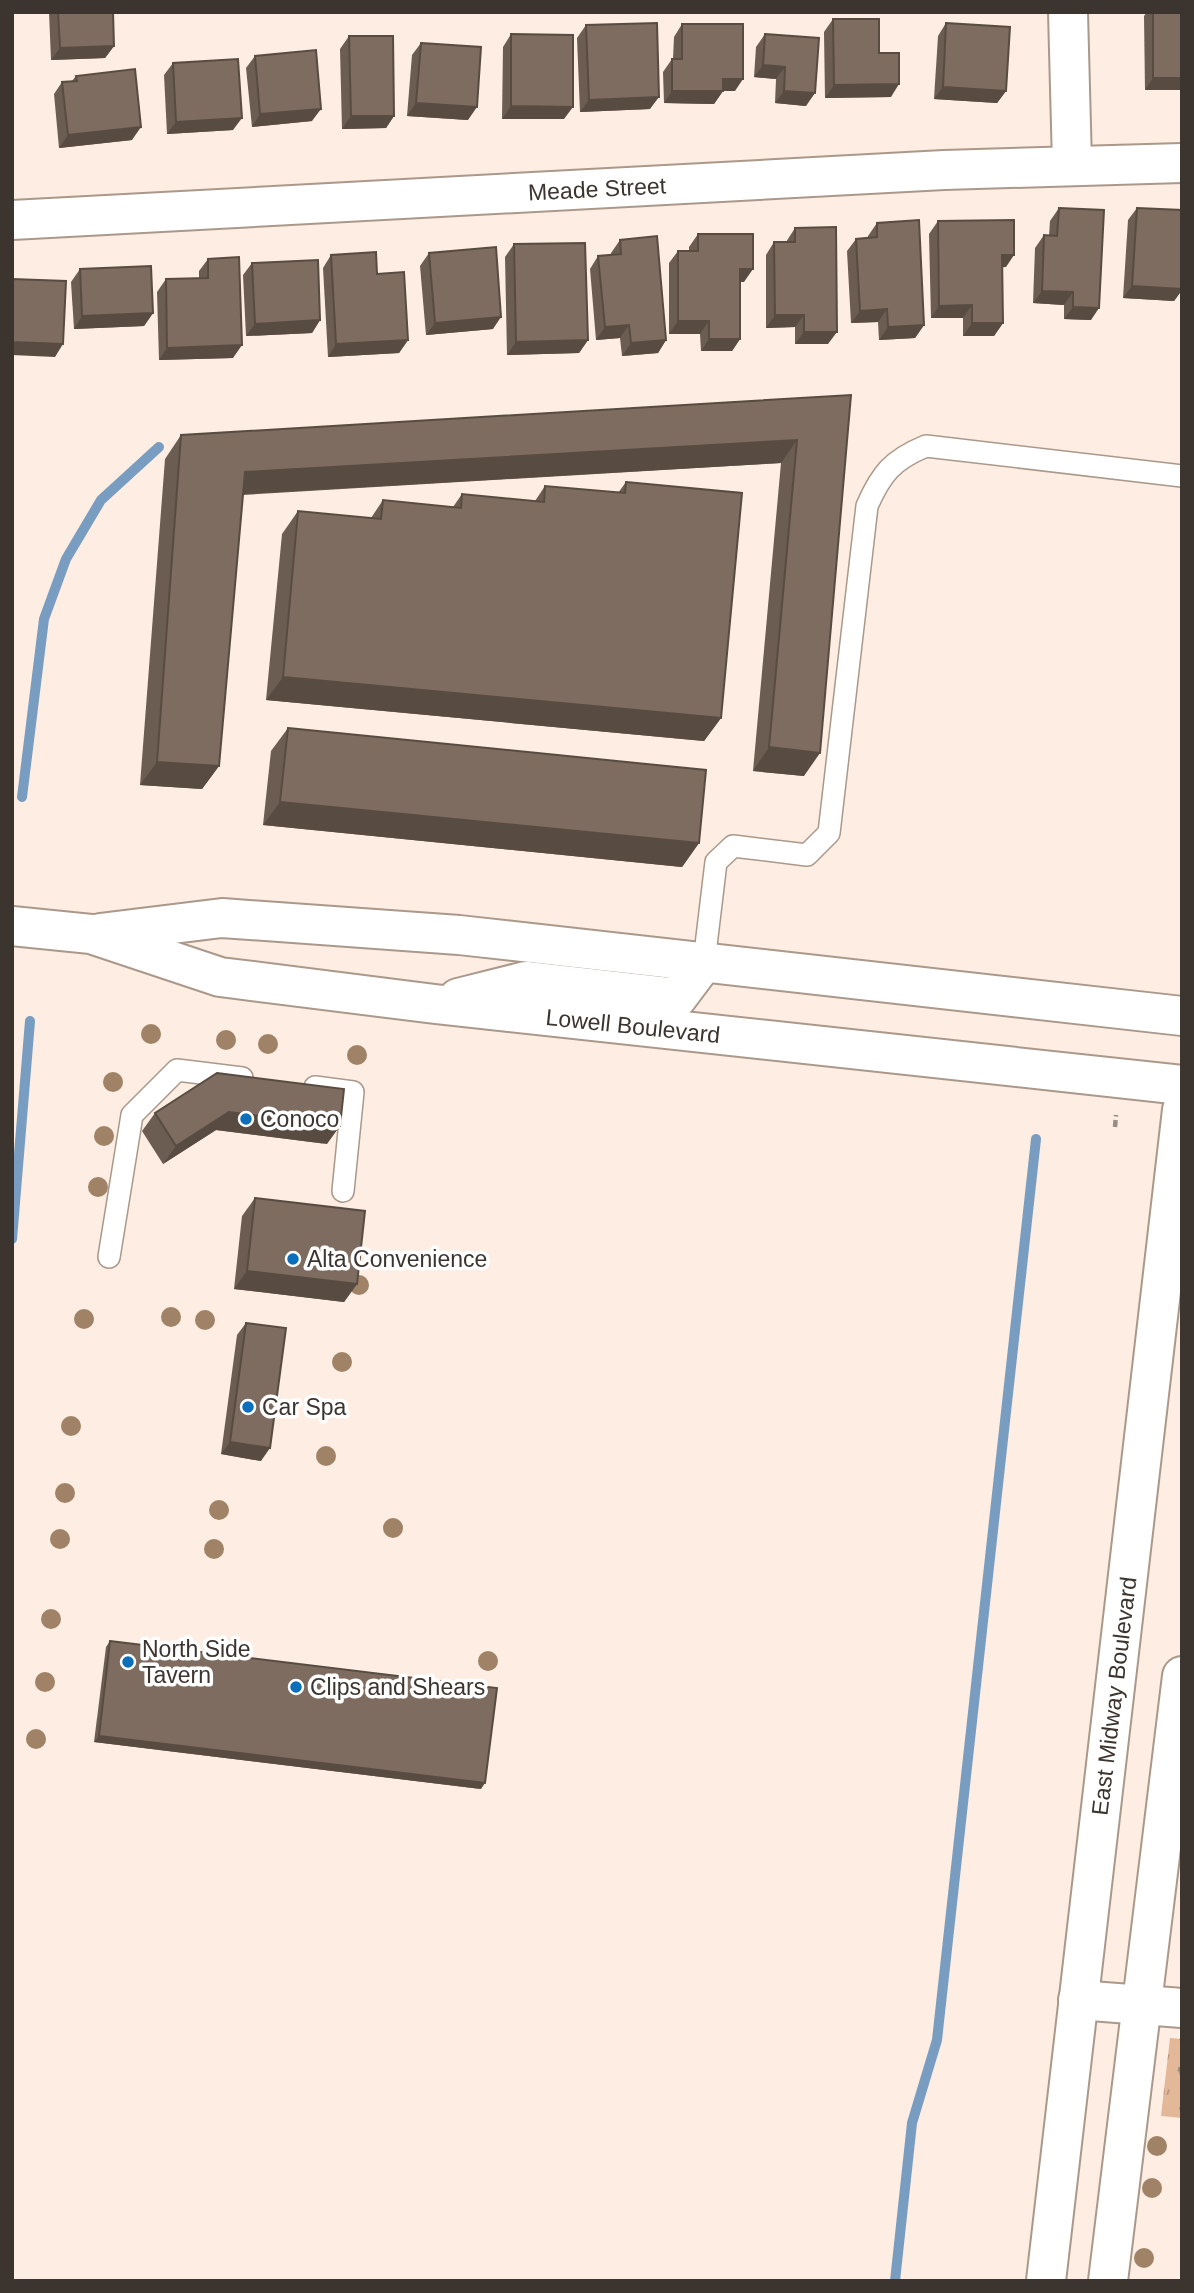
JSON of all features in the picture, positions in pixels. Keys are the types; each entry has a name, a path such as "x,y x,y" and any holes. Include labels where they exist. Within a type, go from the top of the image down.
{"main road":[{"path":"1068,12 1072,164"},
{"name":"Meade Street","path":"12,220 1072,164 1182,163"},
{"name":"Lowell Boulevard","path":"91,934 222,918 459,935 1182,1016"},
{"name":"Lowell Boulevard","path":"12,926 91,934 220,977 435,1004 1182,1085"},
{"path":"435,1004 526,981 677,998 704,962"},
{"name":"East Midway Boulevard","path":"1046,2281 1182,1110"},
{"path":"1108,2281 1182,1676"},
{"path":"1078,2000 1182,2008"}],"lane":[{"path":"704,962 716,862 733,846 807,855 829,833 867,506 881,475 907,454 926,446 1182,477"},
{"path":"109,1257 132,1115 177,1070 258,1080"},
{"path":"299,1085 354,1092 343,1191"}],"green space":[{"path":"1170,2038 1182,2039 1182,2118 1161,2116"}],"building":[{"path":"58,12 113,12 114,46 60,48"},
{"path":"1153,12 1182,12 1182,78 1153,78"},
{"path":"833,19 879,19 879,53 899,53 899,84 834,85"},
{"path":"657,23 659,97 589,100 586,25"},
{"path":"946,23 1010,27 1006,91 943,87"},
{"path":"682,24 743,24 743,79 723,79 723,91 672,91 672,59 682,59"},
{"path":"511,34 573,35 573,107 511,106"},
{"path":"765,34 819,38 815,93 784,91 785,67 763,65"},
{"path":"349,36 393,36 394,116 351,116"},
{"path":"421,43 481,47 477,107 416,103"},
{"path":"316,50 321,109 260,114 255,56"},
{"path":"238,59 242,118 176,122 173,63"},
{"path":"135,69 141,127 68,135 62,82 77,81 76,76"},
{"path":"1059,208 1104,210 1099,308 1073,307 1073,292 1042,291 1044,235 1057,236"},
{"path":"1137,208 1182,210 1182,289 1132,286"},
{"path":"919,220 924,325 888,327 887,309 860,311 856,239 877,237 877,223"},
{"path":"1014,220 1014,255 1002,255 1003,323 972,323 972,305 939,306 938,221"},
{"path":"836,227 837,332 804,332 804,315 775,315 774,242 795,242 795,228"},
{"path":"698,234 753,234 753,269 740,269 740,339 709,339 709,321 678,321 678,251 698,251"},
{"path":"657,236 666,340 631,343 629,325 605,327 598,256 621,254 620,240"},
{"path":"585,243 588,340 516,342 514,244"},
{"path":"496,247 501,317 435,323 429,253"},
{"path":"376,252 377,274 404,272 408,340 336,344 331,255"},
{"path":"239,257 242,345 167,348 166,279 208,278 208,259"},
{"path":"318,260 320,320 255,324 252,263"},
{"path":"151,266 153,313 82,316 80,269"},
{"path":"12,279 66,281 63,344 12,342"},
{"path":"851,395 820,753 769,747 797,440 245,472 219,766 157,762 181,435"},
{"path":"626,482 742,493 721,718 283,677 298,511 381,519 383,500 461,508 462,494 544,502 545,486 625,493"},
{"path":"288,728 706,770 699,843 280,802"},
{"path":"217,1073 344,1089 340,1126 229,1112 176,1146 155,1113"},
{"name":"Alta Convenience","path":"255,1198 365,1211 357,1284 247,1271"},
{"name":"Car Spa","path":"246,1323 286,1328 270,1448 230,1442"},
{"path":"110,1641 497,1688 485,1783 99,1736"}],"waterway":[{"path":"22,797 44,619 66,559 101,500 159,447"},
{"path":"12,1239 30,1021"},
{"path":"895,2281 912,2123 937,2040 1036,1139"}],"place":[{"name":"Conoco","path":"246,1119"},
{"name":"Alta Convenience","path":"293,1259"},
{"name":"Car Spa","path":"248,1407"},
{"name":"North Side Tavern","path":"128,1662"},
{"name":"Clips and Shears","path":"296,1687"}]}
